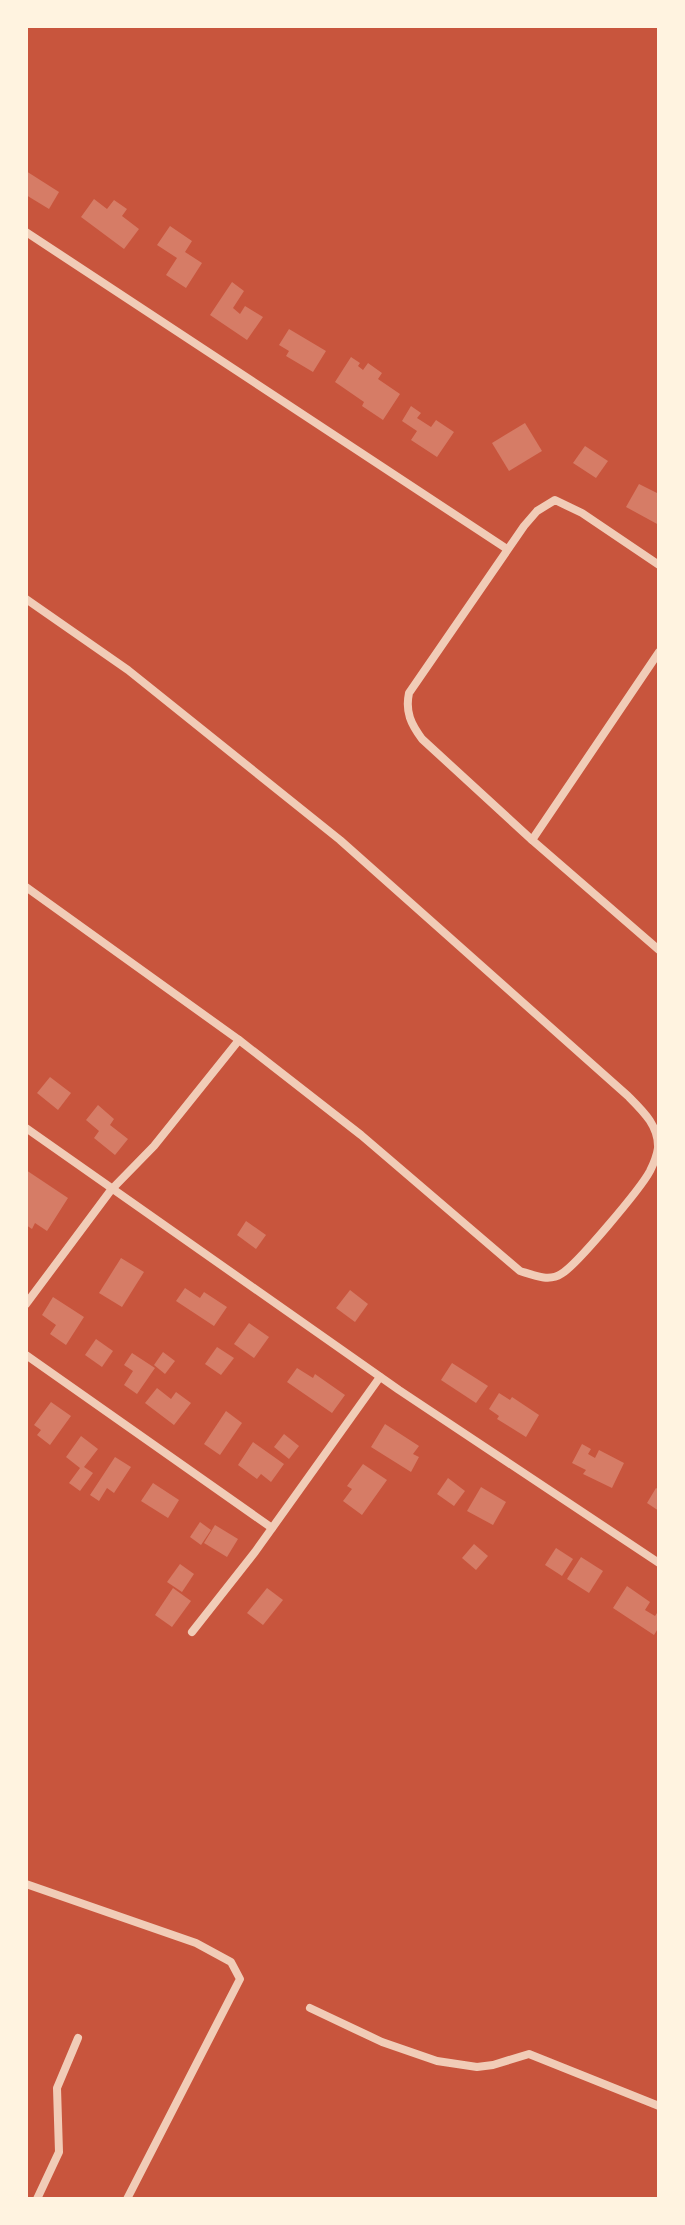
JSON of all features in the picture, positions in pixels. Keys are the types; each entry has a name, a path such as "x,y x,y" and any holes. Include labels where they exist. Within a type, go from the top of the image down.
{"street":[{"path":"26,232 507,549"},
{"path":"659,565 582,513 555,500 537,511 507,549 409,693 406,705 413,727 422,739 659,950"},
{"path":"26,599 140,679 340,840 635,1104 647,1115 657,1134 658,1151 650,1170 576,1261 560,1275 538,1278 520,1271 361,1135 239,1040 26,887"},
{"path":"532,840 659,652"},
{"path":"26,1304 111,1190 154,1146 239,1040"},
{"path":"26,1128 380,1377 659,1563"},
{"path":"26,1355 272,1528"},
{"path":"192,1632 272,1528 380,1377"},
{"path":"26,1884 196,1943 231,1962 240,1979 127,2199"},
{"path":"310,2008 382,2042 437,2061 477,2067 529,2054 659,2106"},
{"path":"37,2199 59,2152 55,2100 78,2038"}],"building":[{"path":"26,171 59,192 49,209 26,195"},
{"path":"94,199 107,209 114,200 127,209 122,216 139,229 124,249 81,217"},
{"path":"170,226 192,241 185,252 202,263 186,288 166,275 177,258 157,245"},
{"path":"232,282 244,291 233,308 240,314 245,306 263,317 247,340 210,315"},
{"path":"289,329 326,351 313,372 286,356 289,351 279,345"},
{"path":"351,357 360,363 358,366 363,370 368,363 382,373 378,379 400,394 383,420 335,382"},
{"path":"411,406 421,413 417,418 431,427 436,420 454,432 437,457 411,440 417,431 402,421"},
{"path":"525,423 542,451 509,471 492,443"},
{"path":"585,446 608,461 596,478 573,463"},
{"path":"639,484 659,494 659,525 626,507"},
{"path":"50,1077 71,1093 58,1110 37,1093"},
{"path":"98,1105 114,1119 110,1125 128,1139 115,1155 94,1138 99,1131 86,1120"},
{"path":"26,1170 68,1198 47,1231 35,1223 32,1229 26,1225"},
{"path":"246,1221 266,1235 256,1249 237,1235"},
{"path":"121,1258 144,1272 122,1307 99,1293"},
{"path":"185,1288 200,1298 204,1292 227,1307 214,1326 176,1301"},
{"path":"350,1290 368,1304 355,1322 336,1308"},
{"path":"53,1297 84,1317 66,1345 50,1334 56,1325 42,1315"},
{"path":"249,1323 269,1337 254,1358 234,1344"},
{"path":"96,1339 113,1351 102,1367 85,1355"},
{"path":"217,1347 234,1358 221,1375 205,1364"},
{"path":"163,1352 175,1361 165,1374 154,1365"},
{"path":"132,1353 155,1368 137,1394 124,1385 133,1371 124,1365"},
{"path":"452,1363 488,1386 476,1403 441,1380"},
{"path":"297,1368 313,1378 315,1374 345,1395 332,1413 287,1382"},
{"path":"157,1388 171,1399 176,1392 191,1403 174,1425 145,1403"},
{"path":"499,1393 510,1400 512,1397 539,1415 526,1437 497,1419 499,1416 489,1409"},
{"path":"51,1402 71,1416 50,1445 37,1435 41,1430 34,1425"},
{"path":"226,1411 242,1423 220,1455 204,1444"},
{"path":"385,1424 419,1446 413,1454 419,1457 411,1472 371,1447"},
{"path":"284,1434 299,1446 289,1459 274,1447"},
{"path":"81,1436 98,1449 84,1467 93,1473 80,1491 69,1483 80,1468 66,1457"},
{"path":"253,1442 284,1464 271,1482 261,1474 257,1479 238,1465"},
{"path":"582,1444 591,1449 588,1454 595,1458 599,1450 624,1463 612,1488 583,1474 586,1470 572,1463"},
{"path":"115,1457 131,1467 114,1493 107,1488 99,1501 90,1495"},
{"path":"363,1464 387,1480 362,1515 343,1501 352,1489 347,1486"},
{"path":"448,1478 465,1491 454,1506 437,1494"},
{"path":"153,1483 179,1500 168,1518 141,1501"},
{"path":"481,1487 506,1502 493,1525 467,1511"},
{"path":"656,1488 659,1490 659,1511 647,1503"},
{"path":"200,1522 211,1530 201,1545 190,1537"},
{"path":"215,1525 238,1539 227,1557 204,1543"},
{"path":"474,1544 488,1556 476,1570 462,1558"},
{"path":"556,1548 573,1559 562,1576 545,1565"},
{"path":"581,1557 603,1571 589,1593 567,1579"},
{"path":"180,1564 194,1574 182,1592 167,1582"},
{"path":"627,1586 650,1602 645,1610 655,1616 659,1610 659,1627 654,1635 613,1608"},
{"path":"173,1588 191,1601 172,1627 155,1615"},
{"path":"267,1588 283,1600 263,1625 247,1613"}]}
